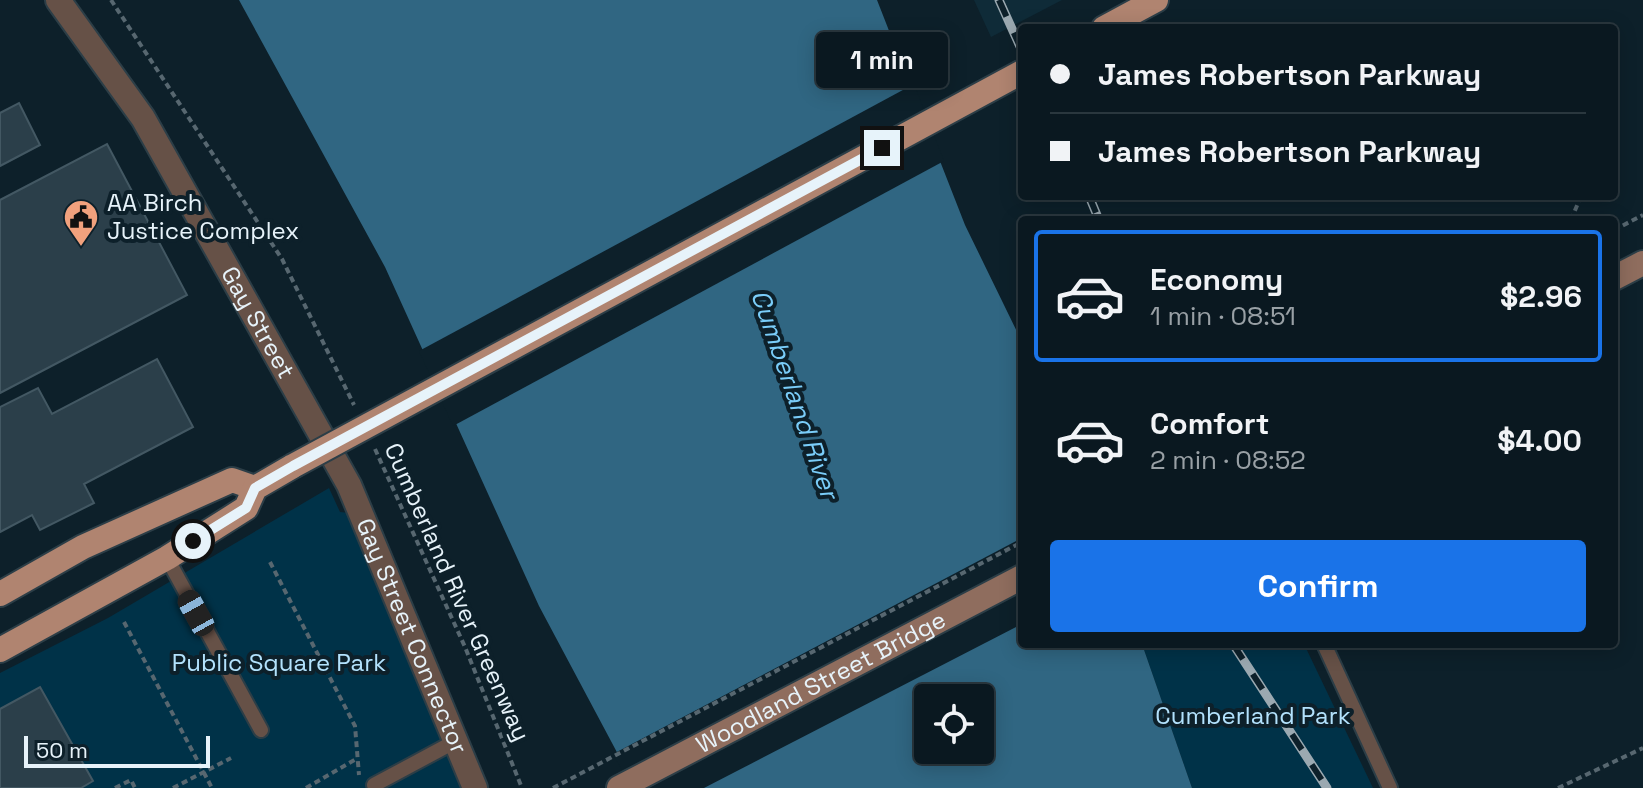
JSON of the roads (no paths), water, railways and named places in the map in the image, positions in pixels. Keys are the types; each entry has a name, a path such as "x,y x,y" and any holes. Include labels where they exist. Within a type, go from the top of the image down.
{"main road":[{"path":"1111,24 1156,0"},
{"path":"0,650 167,558 246,508 255,488 293,466 1018,74"},
{"path":"1618,276 1643,263"},
{"path":"0,594 83,547 232,480 255,488"},
{"name":"Woodland Street Bridge","path":"619,788 1018,579"}],"street":[{"name":"Gay Street","path":"58,0 143,118 349,485"},
{"name":"Gay Street Connector","path":"349,485 475,788"}],"lane":[{"path":"167,558 261,730"},
{"path":"1326,648 1390,788"},
{"path":"368,787 456,741"}],"water":[{"name":"Cumberland River","path":"239,0 877,0 965,225 1018,334 1018,648 1143,648 1192,788 636,788 539,606 385,267"}],"railway":[{"path":"999,0 1018,42"},
{"path":"1091,200 1097,216"},
{"path":"1236,648 1327,788"}],"place":[{"name":"AA Birch Justice Complex","path":"81,248"}],"park label":[{"name":"Public Square Park","path":"279,663"},
{"name":"Cumberland Park","path":"1253,716"}]}
